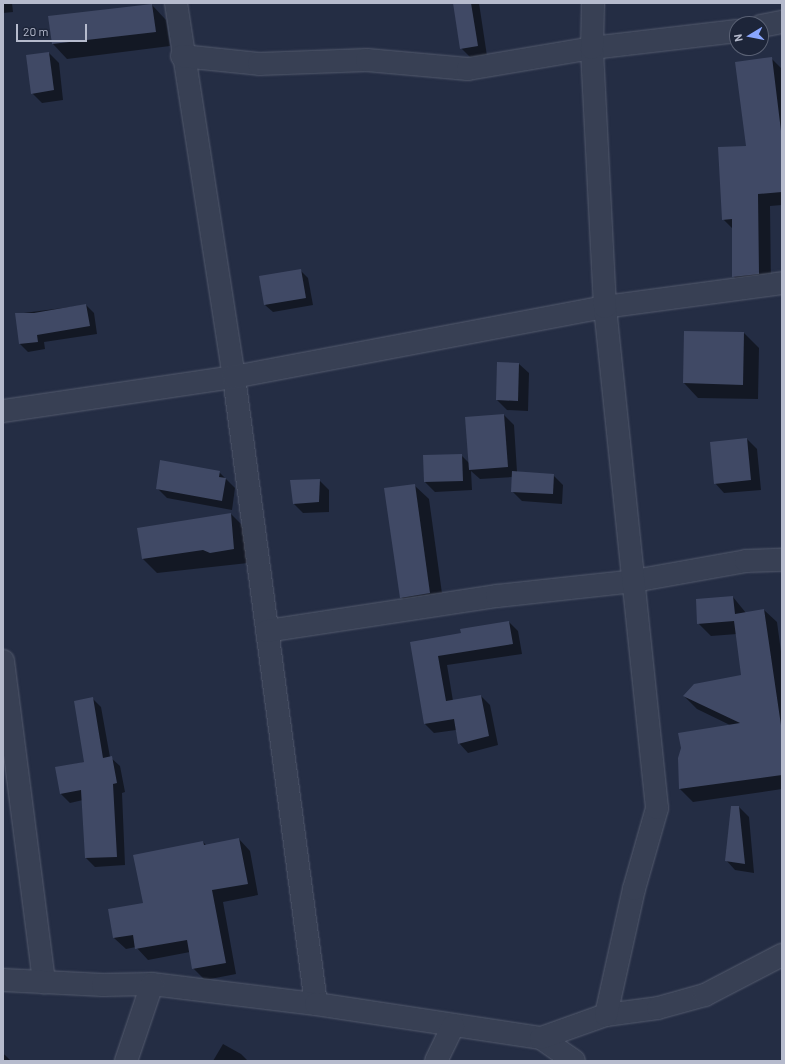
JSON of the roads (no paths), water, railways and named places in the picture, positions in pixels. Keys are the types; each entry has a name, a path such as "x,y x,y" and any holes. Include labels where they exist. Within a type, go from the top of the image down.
{"street":[{"path":"176,3 182,56 234,377 316,1004"},
{"path":"593,3 592,48 605,307 657,808 634,889 606,1015"},
{"path":"769,24 782,22"},
{"path":"182,56 259,64 367,60 468,69 592,48 729,32"},
{"path":"3,410 234,377 605,307 782,283"},
{"path":"267,631 497,596 634,581 746,561 782,560"},
{"path":"3,661 44,982"},
{"path":"3,980 152,984 316,1004 452,1026 541,1038 606,1015 658,1008 705,995 782,955"},
{"path":"126,1061 152,984"},
{"path":"436,1061 452,1026"},
{"path":"541,1038 574,1061"}]}
